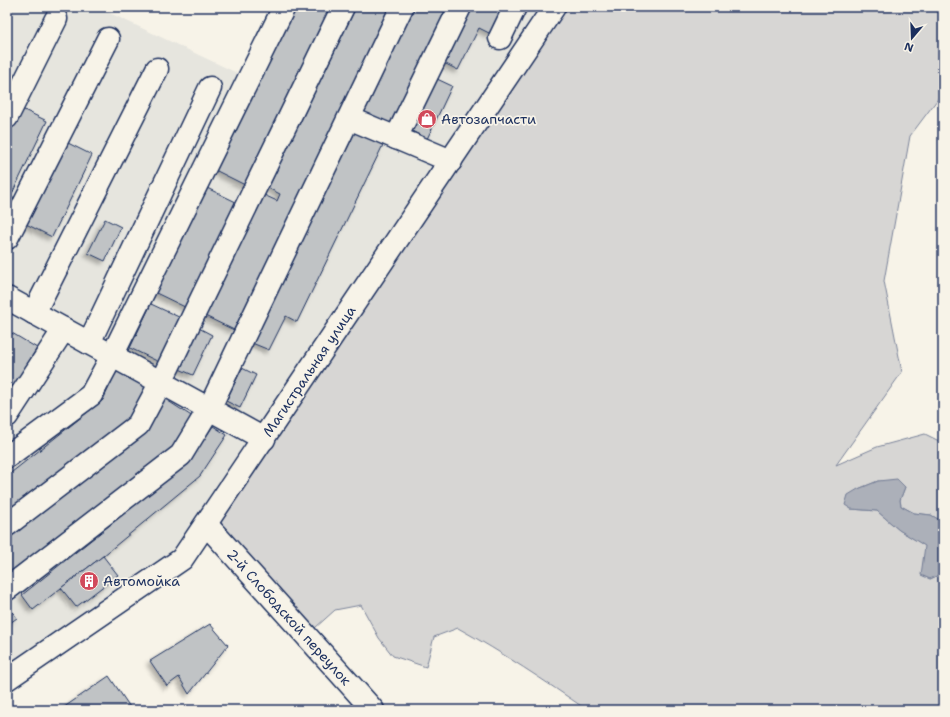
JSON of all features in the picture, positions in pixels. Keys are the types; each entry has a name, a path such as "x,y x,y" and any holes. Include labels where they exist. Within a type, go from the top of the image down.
{"street":[{"path":"7,457 91,395 112,356 284,7"},
{"path":"7,525 138,425 161,382 343,7"},
{"path":"7,589 181,455 209,409 402,7"},
{"path":"396,138 460,7"},
{"path":"500,38 515,7"},
{"name":"Магистральная улица","path":"7,679 182,559 554,7"},
{"path":"7,117 56,19"},
{"path":"7,238 108,39"},
{"path":"157,69 16,308 64,329 264,439"},
{"path":"89,343 210,88"},
{"path":"349,118 451,161"},
{"path":"7,416 64,329"},
{"name":"2-й Слободской переулок","path":"206,524 373,710"}],"shaded area":[{"path":"7,7 97,7 237,73 270,7 550,7 182,559 7,678"},
{"path":"568,7 943,7 943,92 910,136 884,281 902,372 836,465 877,447 925,434 943,443 943,522 931,515 914,513 901,506 900,500 905,487 878,481 858,489 851,509 877,511 899,530 926,546 930,579 943,573 943,710 587,710 491,647 458,628 434,637 426,667 393,656 379,638 361,605 335,610 315,628 209,524"},
{"path":"897,479 905,487 900,500 901,506 914,513 931,515 943,522 943,573 930,579 921,575 925,546 899,530 877,511 851,509 845,505 848,495 858,489 878,481"}],"building":[{"path":"294,7 334,7 247,186 215,170"},
{"path":"356,7 391,7 234,330 205,316 264,195 277,201 280,194 268,188"},
{"path":"414,7 449,7 392,126 363,112"},
{"path":"468,7 507,7 493,35 479,28 458,70 442,62"},
{"path":"435,78 452,86 427,139 410,130"},
{"path":"20,108 47,121 7,204 7,134"},
{"path":"355,132 383,145 297,322 286,316 269,350 252,343"},
{"path":"66,142 92,155 52,237 26,224"},
{"path":"207,188 238,203 187,308 156,293"},
{"path":"105,219 121,227 105,261 88,253"},
{"path":"151,304 181,318 159,362 130,348"},
{"path":"197,327 212,335 193,375 177,368"},
{"path":"12,333 37,348 7,397 7,341"},
{"path":"242,368 256,375 240,408 226,401"},
{"path":"117,370 147,387 130,424 7,514 7,476 103,400"},
{"path":"165,399 193,417 171,449 11,578 7,573 7,539 147,428"},
{"path":"213,426 227,435 200,476 103,556 33,610 22,595 189,462"},
{"name":"Автомойка","path":"103,556 118,575 76,607 61,588"},
{"path":"7,605 17,618 7,625"},
{"path":"210,624 228,645 189,694 179,677 167,686 150,661"},
{"path":"109,676 132,710 60,710"}],"place":[{"name":"Автозапчасти","path":"427,119"},
{"name":"Автомойка","path":"89,581"}]}
